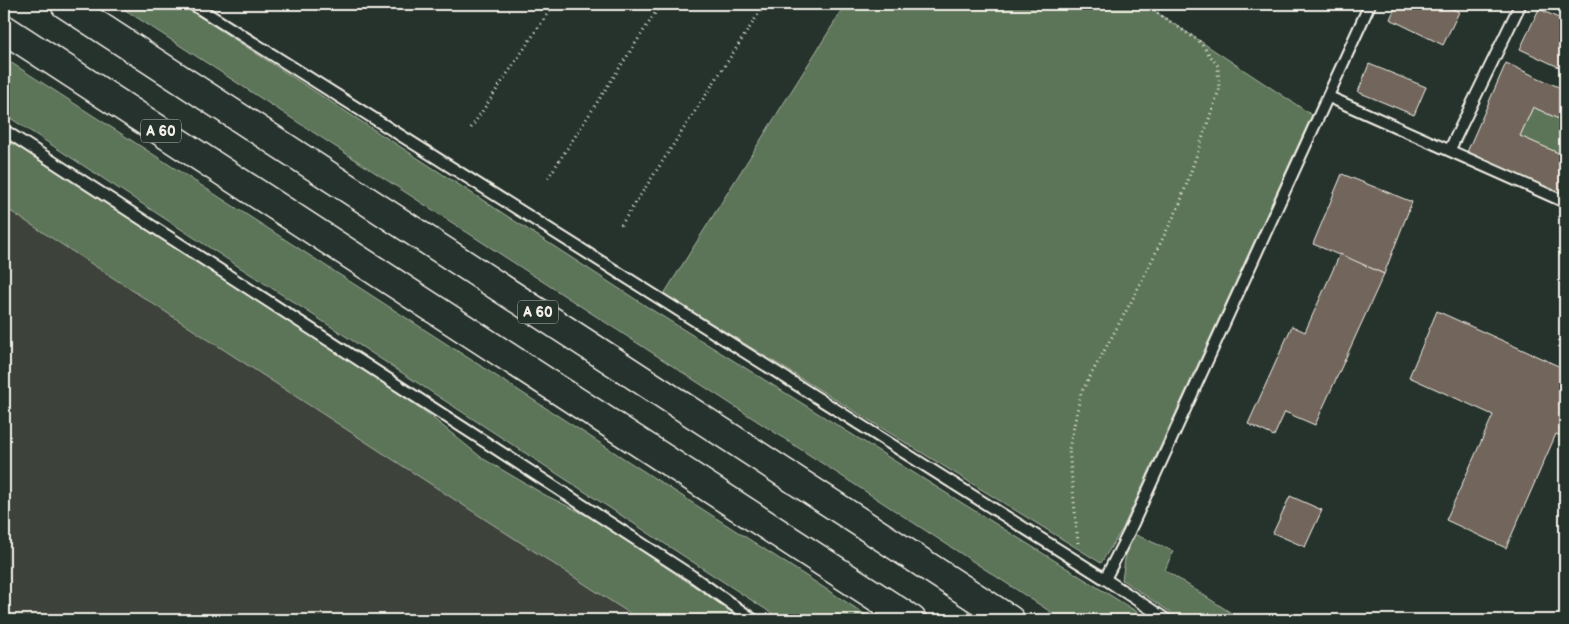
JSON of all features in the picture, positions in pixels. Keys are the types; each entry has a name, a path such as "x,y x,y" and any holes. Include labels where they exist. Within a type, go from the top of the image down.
{"highway":[{"name":"A 60","path":"66,4 1010,620"},
{"name":"A 60","path":"4,29 912,620"}],"lane":[{"path":"192,4 1080,563 1167,620"},
{"path":"1105,579 1129,532 1370,4"},
{"path":"1450,149 1520,5"},
{"path":"1329,97 1450,149 1565,202"},
{"path":"4,130 692,576 754,620"}],"path":[{"path":"471,128 554,4"},
{"path":"548,178 661,4"},
{"path":"621,226 765,4"},
{"path":"1080,563 1069,449 1082,393 1131,302 1179,206 1219,90 1218,66 1199,41 1144,4"}],"shaded area":[{"path":"4,207 640,620 4,620"}],"green space":[{"path":"116,4 180,4 649,308 1150,620 1063,620"},
{"path":"846,4 1144,4 1312,115 1123,528 1101,563 664,294"},
{"path":"4,58 874,620 782,620 4,114"},
{"path":"1533,107 1565,122 1565,156 1520,136"},
{"path":"4,138 379,379 428,414 482,458 545,495 590,517 745,620 640,620 4,207"},
{"path":"1129,532 1173,551 1165,570 1242,620 1182,620 1122,580"}],"building":[{"path":"1397,4 1443,4 1459,12 1443,45 1390,19"},
{"path":"1539,9 1565,21 1565,70 1520,49"},
{"path":"1506,63 1565,90 1565,122 1533,107 1520,136 1565,156 1565,196 1467,152"},
{"path":"1369,64 1426,87 1414,115 1358,92"},
{"path":"1342,174 1412,202 1384,274 1313,244"},
{"path":"1340,254 1384,274 1315,425 1285,412 1274,436 1248,424 1292,326 1305,332"},
{"path":"1437,311 1565,369 1565,438 1556,434 1506,548 1446,520 1493,415 1409,377"},
{"path":"1290,496 1322,510 1305,547 1273,533"}]}
